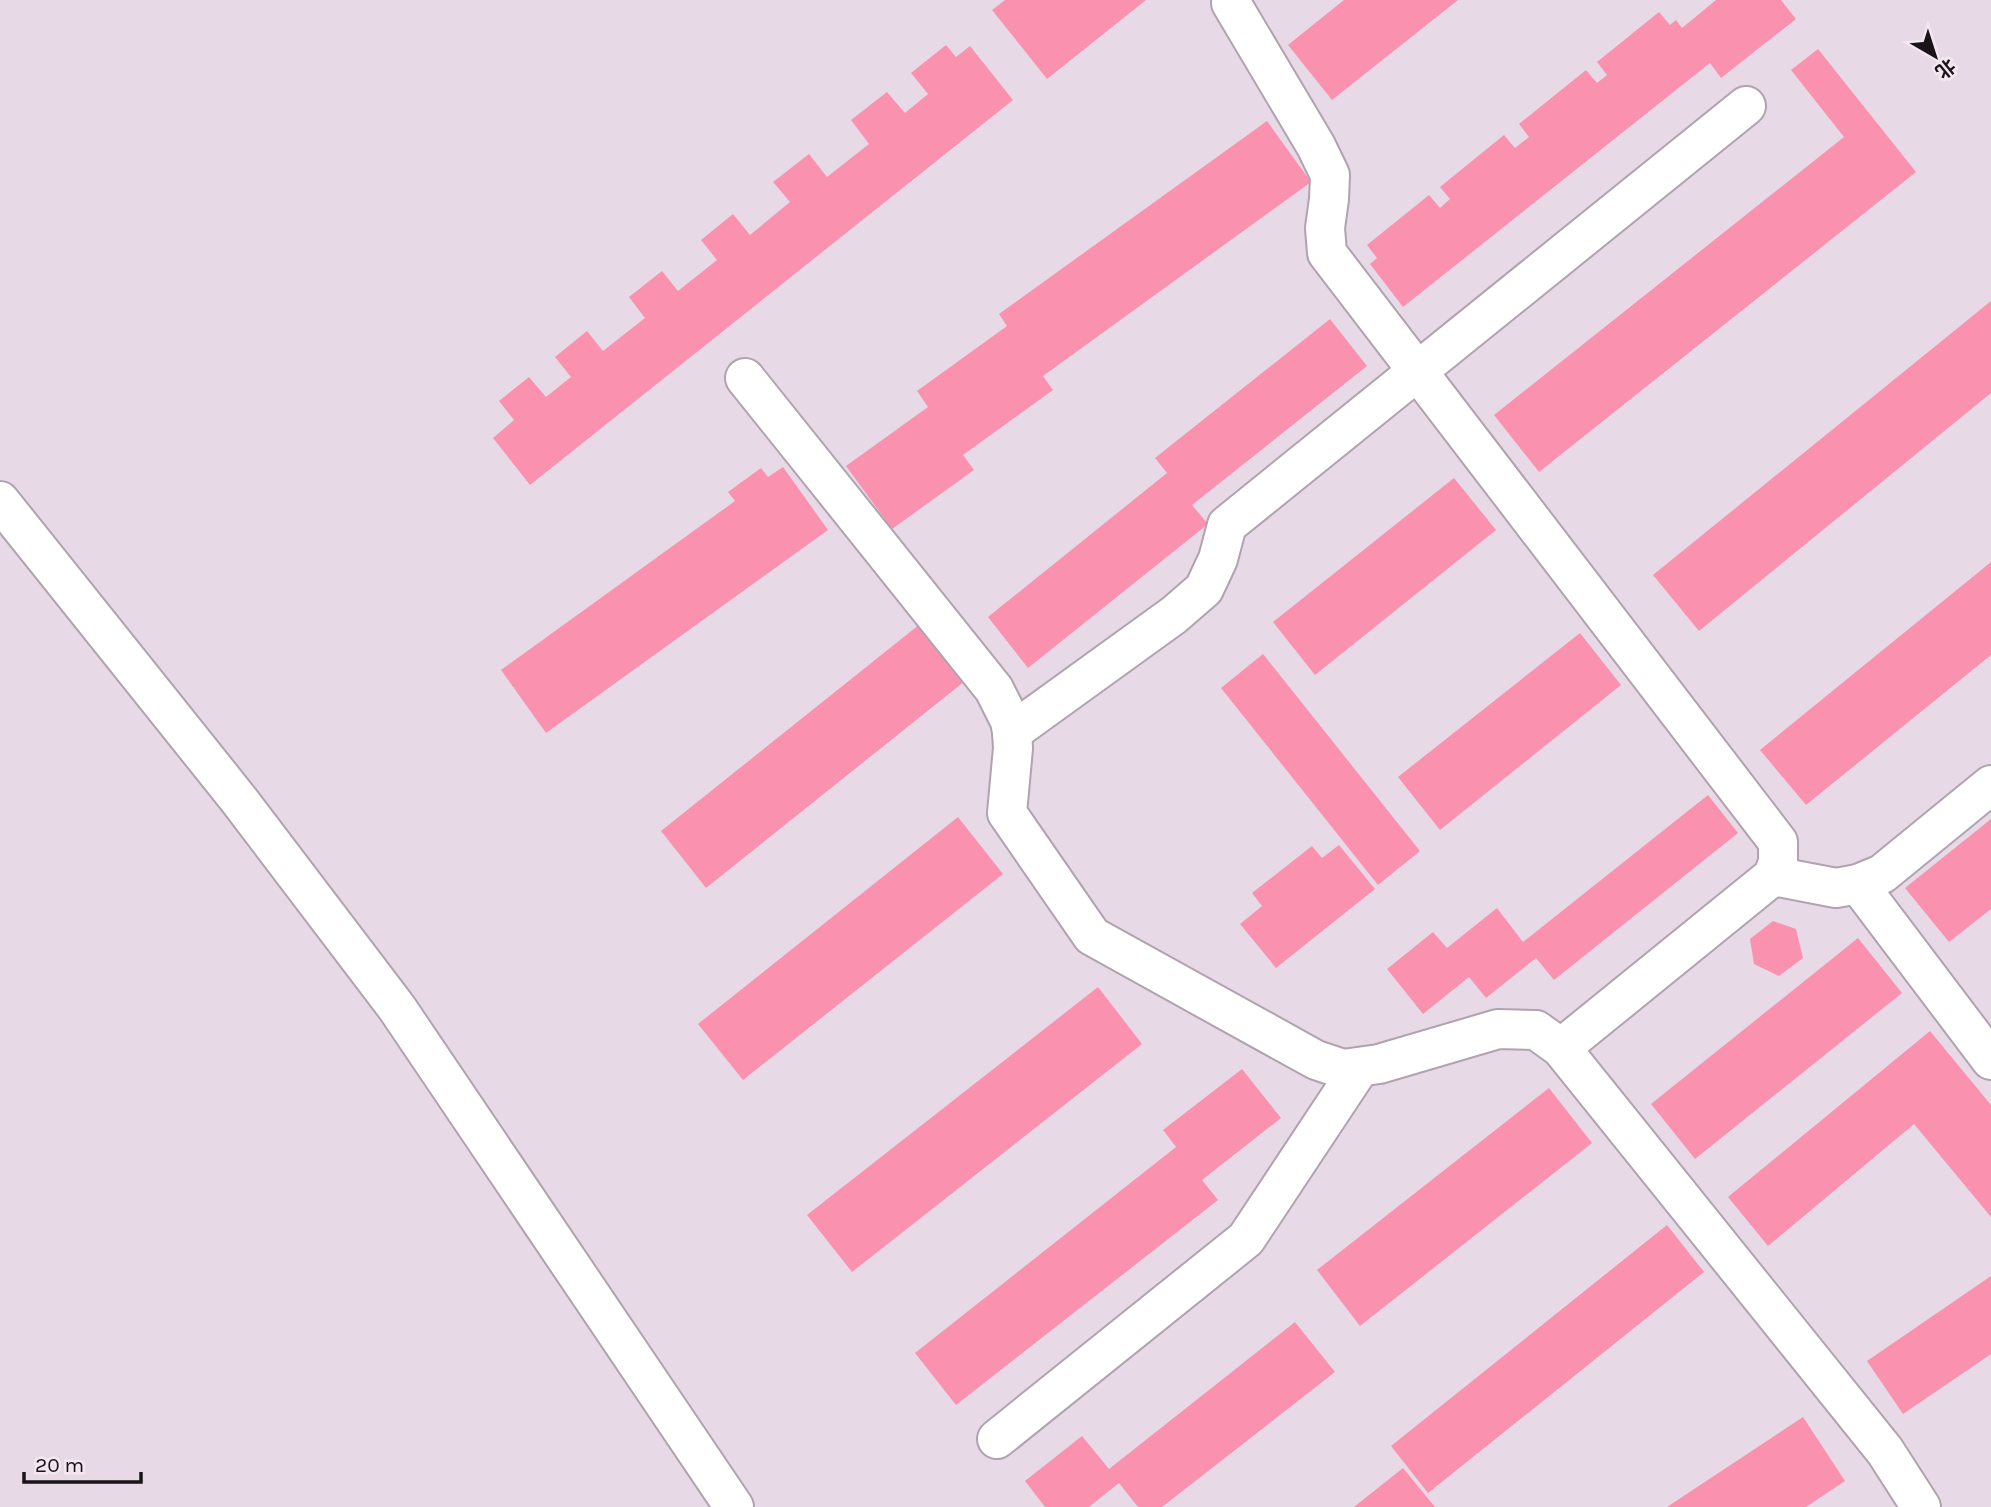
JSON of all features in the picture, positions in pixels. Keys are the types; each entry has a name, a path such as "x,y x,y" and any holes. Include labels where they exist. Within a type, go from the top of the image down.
{"street":[{"path":"1231,3 1316,146 1330,175 1325,228 1327,253 1778,842 1778,862 1773,877 1561,1048"},
{"path":"1012,732 1174,615 1204,589 1219,559 1227,525 1746,106"},
{"path":"745,378 994,689 1010,721 1012,732 1007,813 1091,936 1316,1060 1343,1069 1379,1064 1498,1029 1536,1030 1561,1048 1885,1451 1921,1507"},
{"path":"0,501 239,800 397,1008 734,1507"},
{"path":"1773,877 1836,888 1858,884 1882,874 1991,785"},
{"path":"1858,884 1991,1060"},
{"path":"997,1439 1246,1239 1360,1067"}],"building":[{"path":"1005,0 1146,0 1047,79 992,10"},
{"path":"1344,0 1458,0 1332,100 1288,45"},
{"path":"1716,0 1781,0 1796,19 1721,78 1710,63 1403,307 1370,264 1377,258 1367,245 1429,195 1440,208 1450,199 1440,187 1504,135 1515,148 1529,137 1519,124 1586,70 1597,83 1607,75 1597,62 1659,12 1670,25 1676,20 1682,28"},
{"path":"946,45 956,57 970,46 1013,100 530,485 493,438 514,420 499,401 529,377 546,397 571,377 555,357 587,331 603,351 645,318 629,297 662,271 678,291 717,260 701,240 733,214 750,235 790,202 773,182 809,154 827,177 869,144 851,120 887,92 905,113 928,94 911,73"},
{"path":"1818,49 1916,172 1539,472 1494,415 1844,137 1791,70"},
{"path":"1267,121 1311,182 1043,376 1053,390 963,455 974,470 892,529 846,466 928,407 917,391 1007,326 999,314"},
{"path":"1991,301 1991,393 1699,631 1653,575"},
{"path":"1330,319 1367,366 1192,505 1208,524 1028,668 988,617 1167,473 1155,458"},
{"path":"783,467 828,530 546,733 501,670 735,501 728,492 761,468 768,477"},
{"path":"1454,478 1496,530 1315,675 1273,622"},
{"path":"1991,562 1991,655 1806,805 1760,750"},
{"path":"920,624 965,681 706,888 661,831"},
{"path":"1580,633 1621,685 1440,830 1398,777"},
{"path":"1263,654 1420,851 1378,885 1221,688"},
{"path":"1708,795 1738,833 1554,980 1536,958 1486,998 1469,977 1423,1014 1387,969 1433,932 1447,948 1497,908 1523,942"},
{"path":"958,817 1003,874 743,1080 698,1024"},
{"path":"1991,819 1991,909 1949,942 1905,888"},
{"path":"1339,845 1375,889 1276,968 1240,924 1262,906 1252,893 1312,846 1322,858"},
{"path":"1773,921 1796,929 1803,958 1779,976 1754,964 1750,939"},
{"path":"1858,938 1902,993 1695,1159 1651,1104"},
{"path":"1098,987 1142,1044 852,1272 807,1215"},
{"path":"1930,1031 1991,1105 1991,1217 1914,1124 1768,1246 1728,1197"},
{"path":"1242,1069 1281,1118 1202,1180 1218,1200 956,1405 915,1353 1176,1147 1163,1130"},
{"path":"1549,1088 1592,1143 1360,1326 1317,1270"},
{"path":"1667,1225 1704,1272 1428,1493 1391,1446"},
{"path":"1991,1276 1991,1354 1903,1414 1867,1361"},
{"path":"1295,1322 1335,1372 1162,1507 1138,1507 1119,1483 1089,1507 1045,1507 1025,1481 1082,1436 1109,1469"},
{"path":"1803,1417 1845,1481 1806,1507 1667,1507"},
{"path":"1403,1468 1435,1507 1354,1507"}]}
